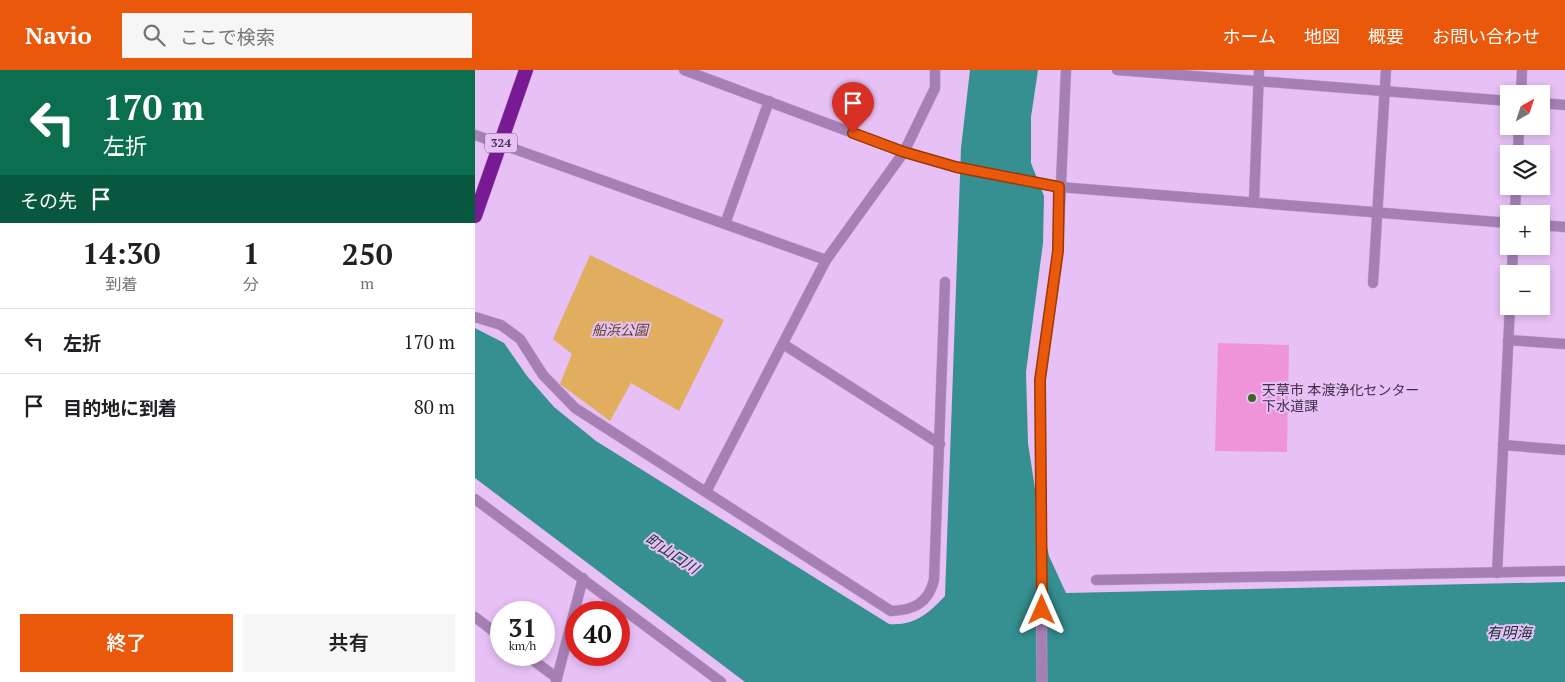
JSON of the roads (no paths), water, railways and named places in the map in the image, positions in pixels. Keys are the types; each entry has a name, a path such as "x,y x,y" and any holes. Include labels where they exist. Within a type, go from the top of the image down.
{"highway":[{"name":"324","path":"475,216 526,70"}],"street":[{"path":"684,70 904,152 956,167 1059,187 1500,222"},
{"path":"706,492 826,260 904,152 935,88 935,70"},
{"path":"1042,682 1040,380 1058,251 1065,70"},
{"path":"1117,70 1500,100"},
{"path":"1254,202 1259,70"},
{"path":"1373,283 1386,70"},
{"path":"1521,85 1522,70"},
{"path":"725,224 769,101"},
{"path":"1550,104 1565,105"},
{"path":"475,135 826,260"},
{"path":"1550,226 1565,227"},
{"path":"475,317 501,325 520,339 543,375 575,408 891,611 915,607 925,601 931,591 934,580 945,282"},
{"path":"1497,573 1509,315"},
{"path":"1508,340 1565,344"},
{"path":"783,344 940,444"},
{"path":"1503,445 1565,450"},
{"path":"475,499 721,682"},
{"path":"1096,580 1565,571"},
{"path":"540,666 557,680 583,578"},
{"path":"475,617 490,628"}],"water":[{"path":"970,70 1038,70 1031,117 1031,163 1044,196 1043,243 1026,372 1028,443 1037,502 1049,556 1066,593 1565,582 1565,682 745,682 475,478 475,328 504,343 527,376 554,407 596,441 889,624 913,621 933,608 945,596 961,148"}],"place":[{"name":"天草市 本渡浄化センター 下水道課","path":"1252,398"}],"park label":[{"name":"船浜公園","path":"620,330"}],"water label":[{"name":"町山口川","path":"672,554"},
{"name":"有明海","path":"1509,633"}]}
